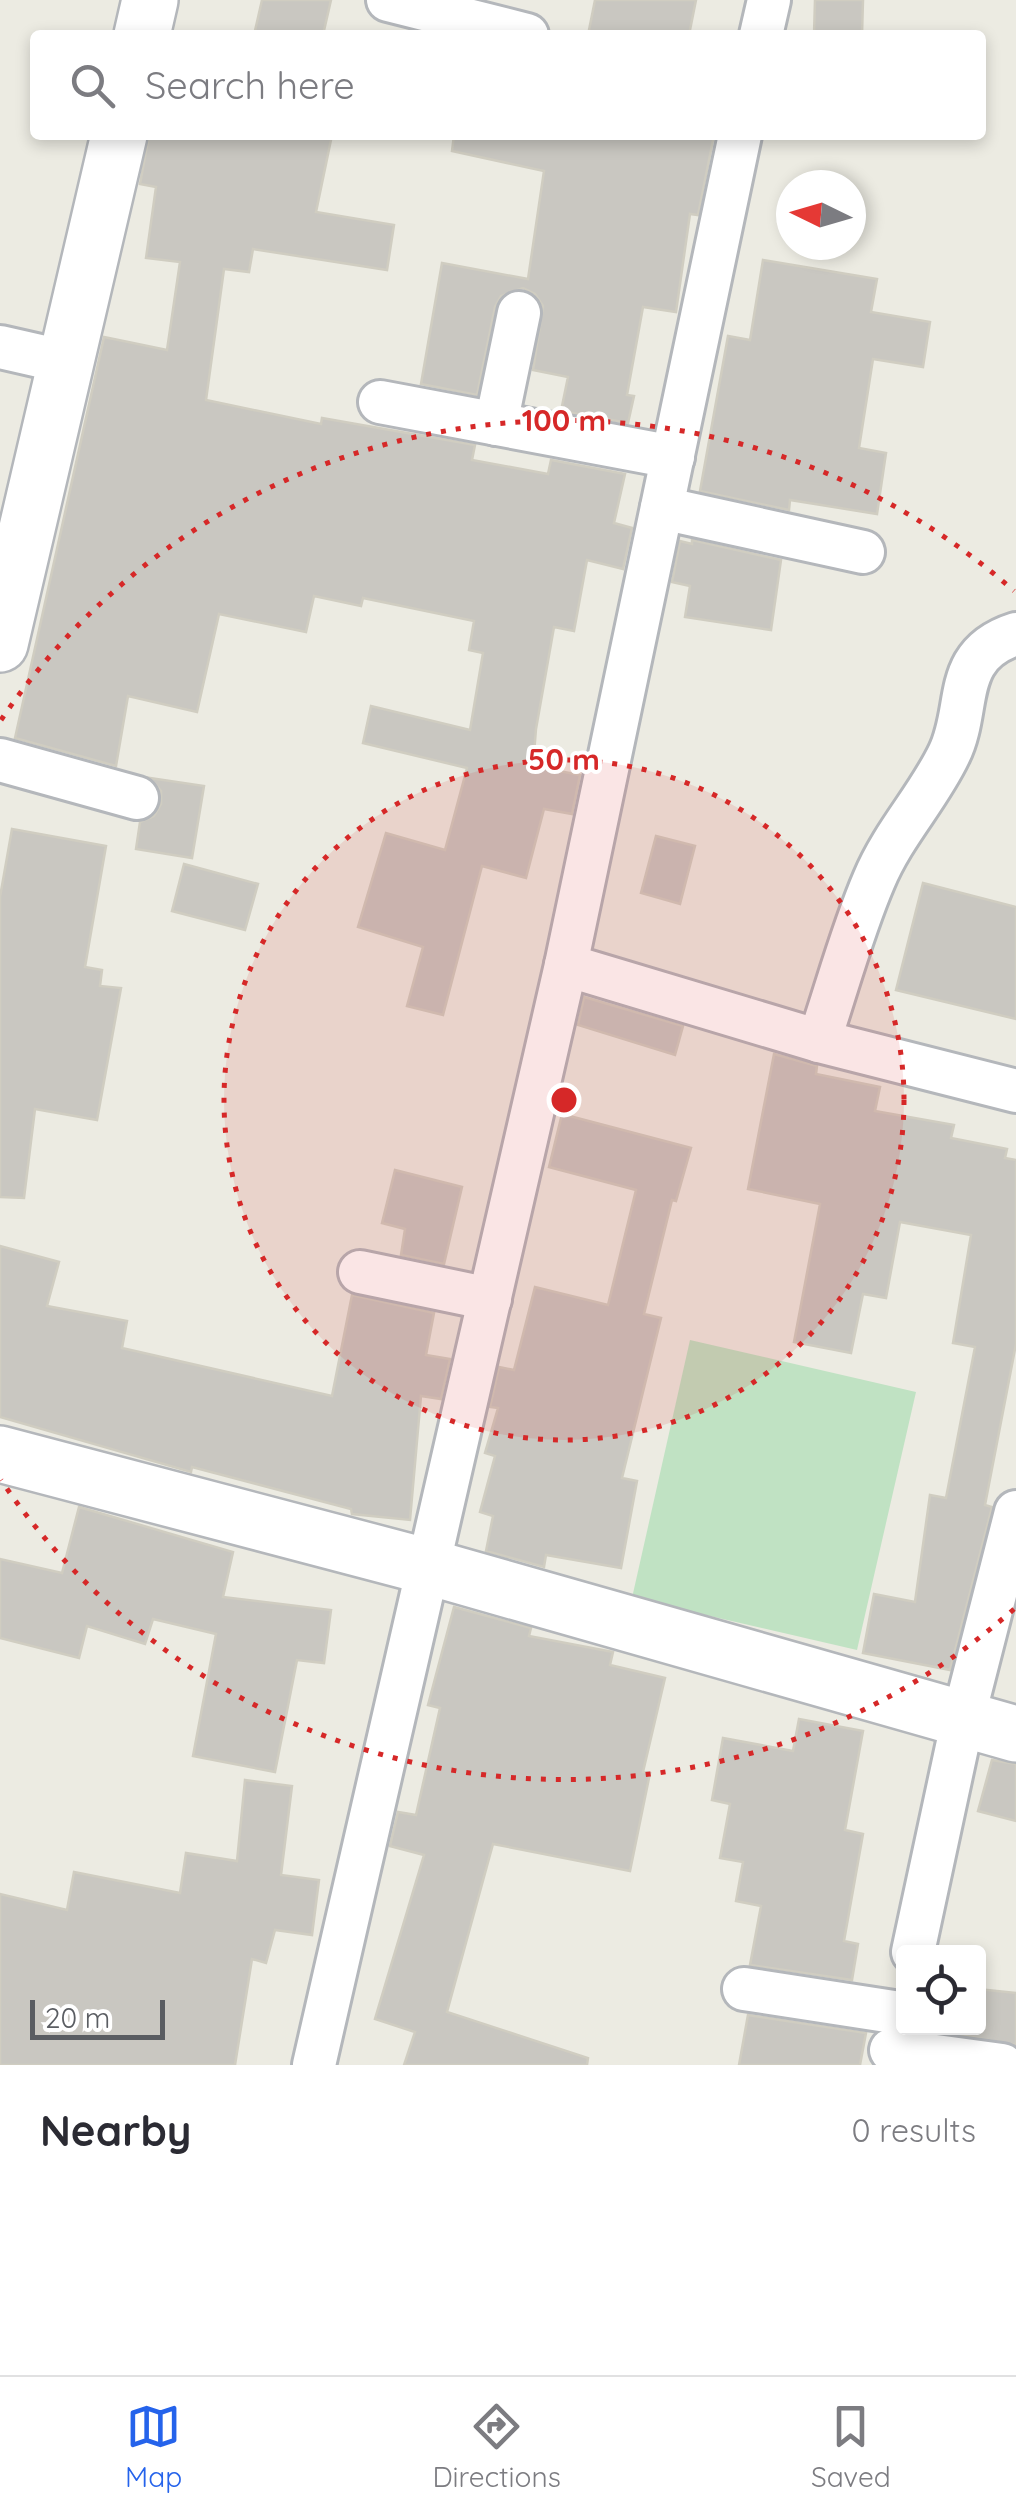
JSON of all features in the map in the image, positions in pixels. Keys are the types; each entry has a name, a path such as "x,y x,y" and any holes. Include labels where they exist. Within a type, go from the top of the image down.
{"street":[{"path":"143,30 150,0"},
{"path":"388,0 507,30"},
{"path":"762,30 769,0"},
{"path":"0,644 118,140"},
{"path":"314,2065 566,965 739,140"},
{"path":"496,424 520,313"},
{"path":"0,347 66,362"},
{"path":"380,402 673,458"},
{"path":"662,508 863,552"},
{"path":"819,1040 874,879 949,756 963,686 996,641 1016,634"},
{"path":"0,760 137,798"},
{"path":"566,965 819,1040 1016,1091"},
{"path":"360,1272 490,1299"},
{"path":"0,1454 428,1567 1016,1734"},
{"path":"915,1945 963,1719 1016,1512"},
{"path":"744,1989 896,2031"},
{"path":"908,2035 1002,2065"}],"green space":[{"path":"690,1340 916,1392 857,1650 632,1598"}],"building":[{"path":"262,0 331,0 324,30 255,30"},
{"path":"595,0 696,0 690,30 589,30"},
{"path":"815,0 863,0 862,30 814,30"},
{"path":"148,140 331,140 316,212 394,225 387,270 253,249 249,272 224,269 206,400 321,424 322,418 475,445 472,460 548,474 551,460 625,474 614,523 632,528 623,569 587,560 574,631 554,627 536,729 533,766 580,775 572,814 544,809 526,878 482,866 443,1015 407,1006 423,947 358,927 386,833 445,850 467,768 363,743 371,706 470,730 483,653 469,650 474,621 363,598 361,606 314,596 306,632 219,614 197,712 128,696 116,766 15,738 104,337 167,350 180,262 146,258 156,187 140,184"},
{"path":"453,140 713,140 698,215 690,214 676,312 643,307 627,395 634,396 628,423 561,411 568,377 533,370 543,306 535,294 523,288 501,296 495,307 477,395 421,384 442,263 528,279 544,171 452,151"},
{"path":"763,260 877,279 871,312 930,322 923,367 873,359 859,448 886,453 877,514 790,500 789,510 700,491 728,336 750,340"},
{"path":"692,540 781,560 771,630 685,617 690,586 672,582 680,541 692,544"},
{"path":"150,778 204,786 192,858 136,849 140,822 154,816 161,804 161,791"},
{"path":"12,829 106,846 85,967 102,970 100,986 121,988 97,1120 35,1109 24,1198 0,1197 0,897"},
{"path":"656,836 695,846 680,904 641,893"},
{"path":"184,864 258,884 245,930 172,911"},
{"path":"923,883 1016,907 1016,1019 896,990"},
{"path":"584,997 683,1026 675,1055 578,1025"},
{"path":"774,1054 817,1066 816,1074 880,1087 875,1111 954,1125 951,1138 1007,1149 1005,1158 1016,1160 1016,1344 985,1505 992,1507 950,1670 863,1653 874,1594 915,1602 930,1495 946,1498 975,1347 953,1343 971,1235 900,1222 886,1298 863,1294 851,1353 794,1342 820,1204 748,1189"},
{"path":"562,1114 691,1148 676,1201 672,1200 644,1314 661,1318 622,1478 637,1481 621,1568 546,1555 544,1567 486,1551 493,1516 480,1512 495,1456 485,1453 498,1408 490,1407 499,1367 514,1370 535,1287 608,1305 636,1190 549,1167"},
{"path":"395,1170 462,1187 444,1264 401,1255 405,1229 382,1223"},
{"path":"0,1246 59,1262 47,1306 127,1321 122,1348 332,1396 352,1295 434,1313 426,1355 450,1359 441,1399 421,1396 410,1520 352,1514 351,1509 192,1467 191,1472 0,1417"},
{"path":"79,1507 233,1552 223,1597 331,1610 324,1663 297,1660 275,1772 193,1756 216,1634 153,1619 145,1644 87,1626 79,1658 0,1638 0,1559 62,1573"},
{"path":"454,1607 531,1628 529,1636 613,1652 610,1665 665,1678 643,1772 650,1773 630,1871 493,1844 447,2012 588,2058 587,2065 404,2065 415,2032 375,2019 424,1855 390,1846 398,1812 416,1815 440,1708 428,1705"},
{"path":"799,1719 863,1731 845,1830 863,1834 844,1941 858,1944 852,1980 750,1965 761,1906 736,1901 743,1862 720,1858 730,1804 712,1800 723,1738 793,1751"},
{"path":"992,1760 1016,1764 1016,1821 978,1811"},
{"path":"245,1780 292,1786 281,1875 319,1880 312,1935 275,1930 266,1963 252,1959 235,2065 0,2065 0,1894 67,1910 74,1872 180,1893 186,1853 237,1861"},
{"path":"986,1990 1016,1993 1016,2045 961,2035 986,2035"},
{"path":"748,2015 866,2033 860,2065 739,2065"}]}
